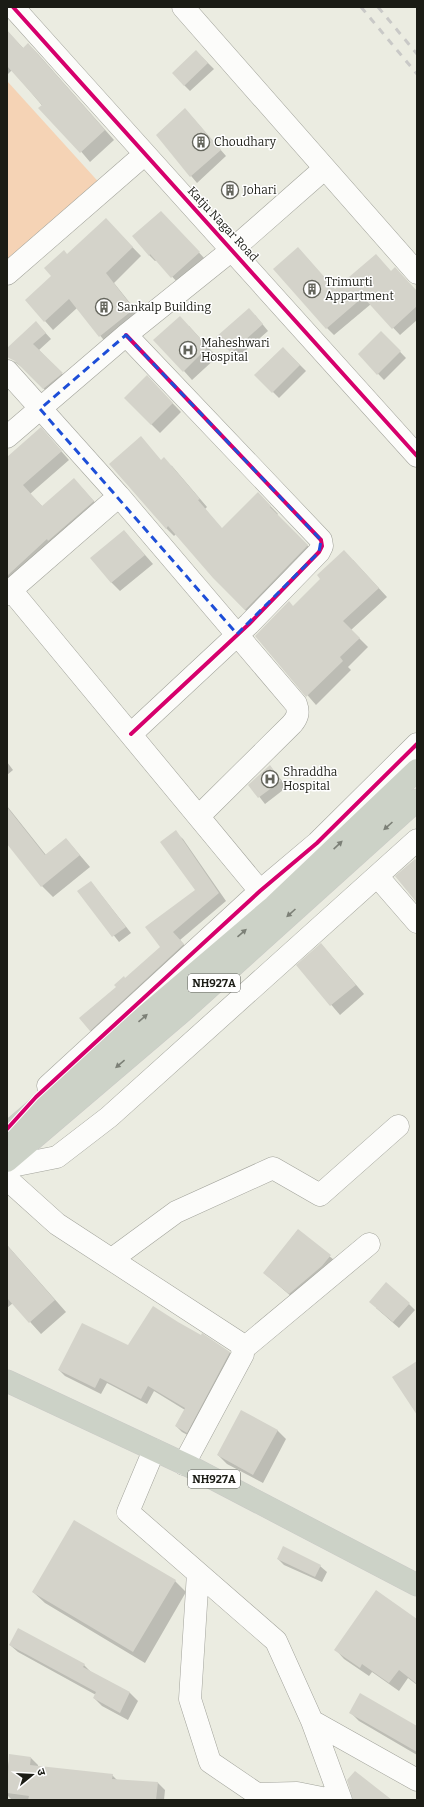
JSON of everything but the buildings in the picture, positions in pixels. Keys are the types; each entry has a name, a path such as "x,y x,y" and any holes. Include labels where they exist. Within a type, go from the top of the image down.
{"highway":[{"name":"NH927A","path":"7,1134 274,906 417,770"},
{"name":"NH927A","path":"7,1160 189,1006 417,800"},
{"name":"NH927A","path":"7,1368 417,1572"},
{"name":"NH927A","path":"7,1381 154,1450 187,1458 417,1585"}],"street":[{"path":"7,10 12,7"},
{"name":"Katju Nagar Road","path":"12,7 233,249 417,456"},
{"path":"183,7 417,273"},
{"path":"7,274 145,154"},
{"path":"7,437 126,335 233,249 324,169"},
{"path":"126,335 321,540 322,546 319,552 238,634 131,734"},
{"path":"7,372 119,496 296,704 298,711 297,718 292,724 199,816"},
{"path":"119,496 9,592 131,734 260,891"},
{"path":"7,1129 36,1097 260,891 317,843 417,744"},
{"path":"7,1167 58,1157 109,1117 417,840"},
{"path":"377,876 417,922"},
{"path":"112,1259 176,1212 273,1168 320,1195 398,1126"},
{"path":"7,1179 57,1224 241,1344 243,1354 187,1458"},
{"path":"243,1349 369,1244"},
{"path":"154,1450 128,1512 276,1641 312,1721 341,1800"},
{"path":"198,1573 190,1700 210,1762 258,1797 297,1793 332,1800"},
{"path":"312,1721 417,1780"}],"highlighted area":[{"path":"126,335 321,540 319,552 237,634 40,409"}],"shaded area":[{"path":"7,81 104,188 7,276"}],"railway":[{"path":"361,7 417,74"},
{"path":"378,7 417,54"}],"cycle path":[{"path":"13,7 417,456"},
{"path":"126,335 321,540 322,546 319,552 249,624 131,734"},
{"path":"7,1129 36,1097 260,891 317,843 417,744"}],"place":[{"name":"Choudhary","path":"201,142"},
{"name":"Johari","path":"230,190"},
{"name":"Trimurti Appartment","path":"312,289"},
{"name":"Sankalp Building","path":"104,307"},
{"name":"Maheshwari Hospital","path":"188,350"},
{"name":"Shraddha Hospital","path":"270,779"}]}
